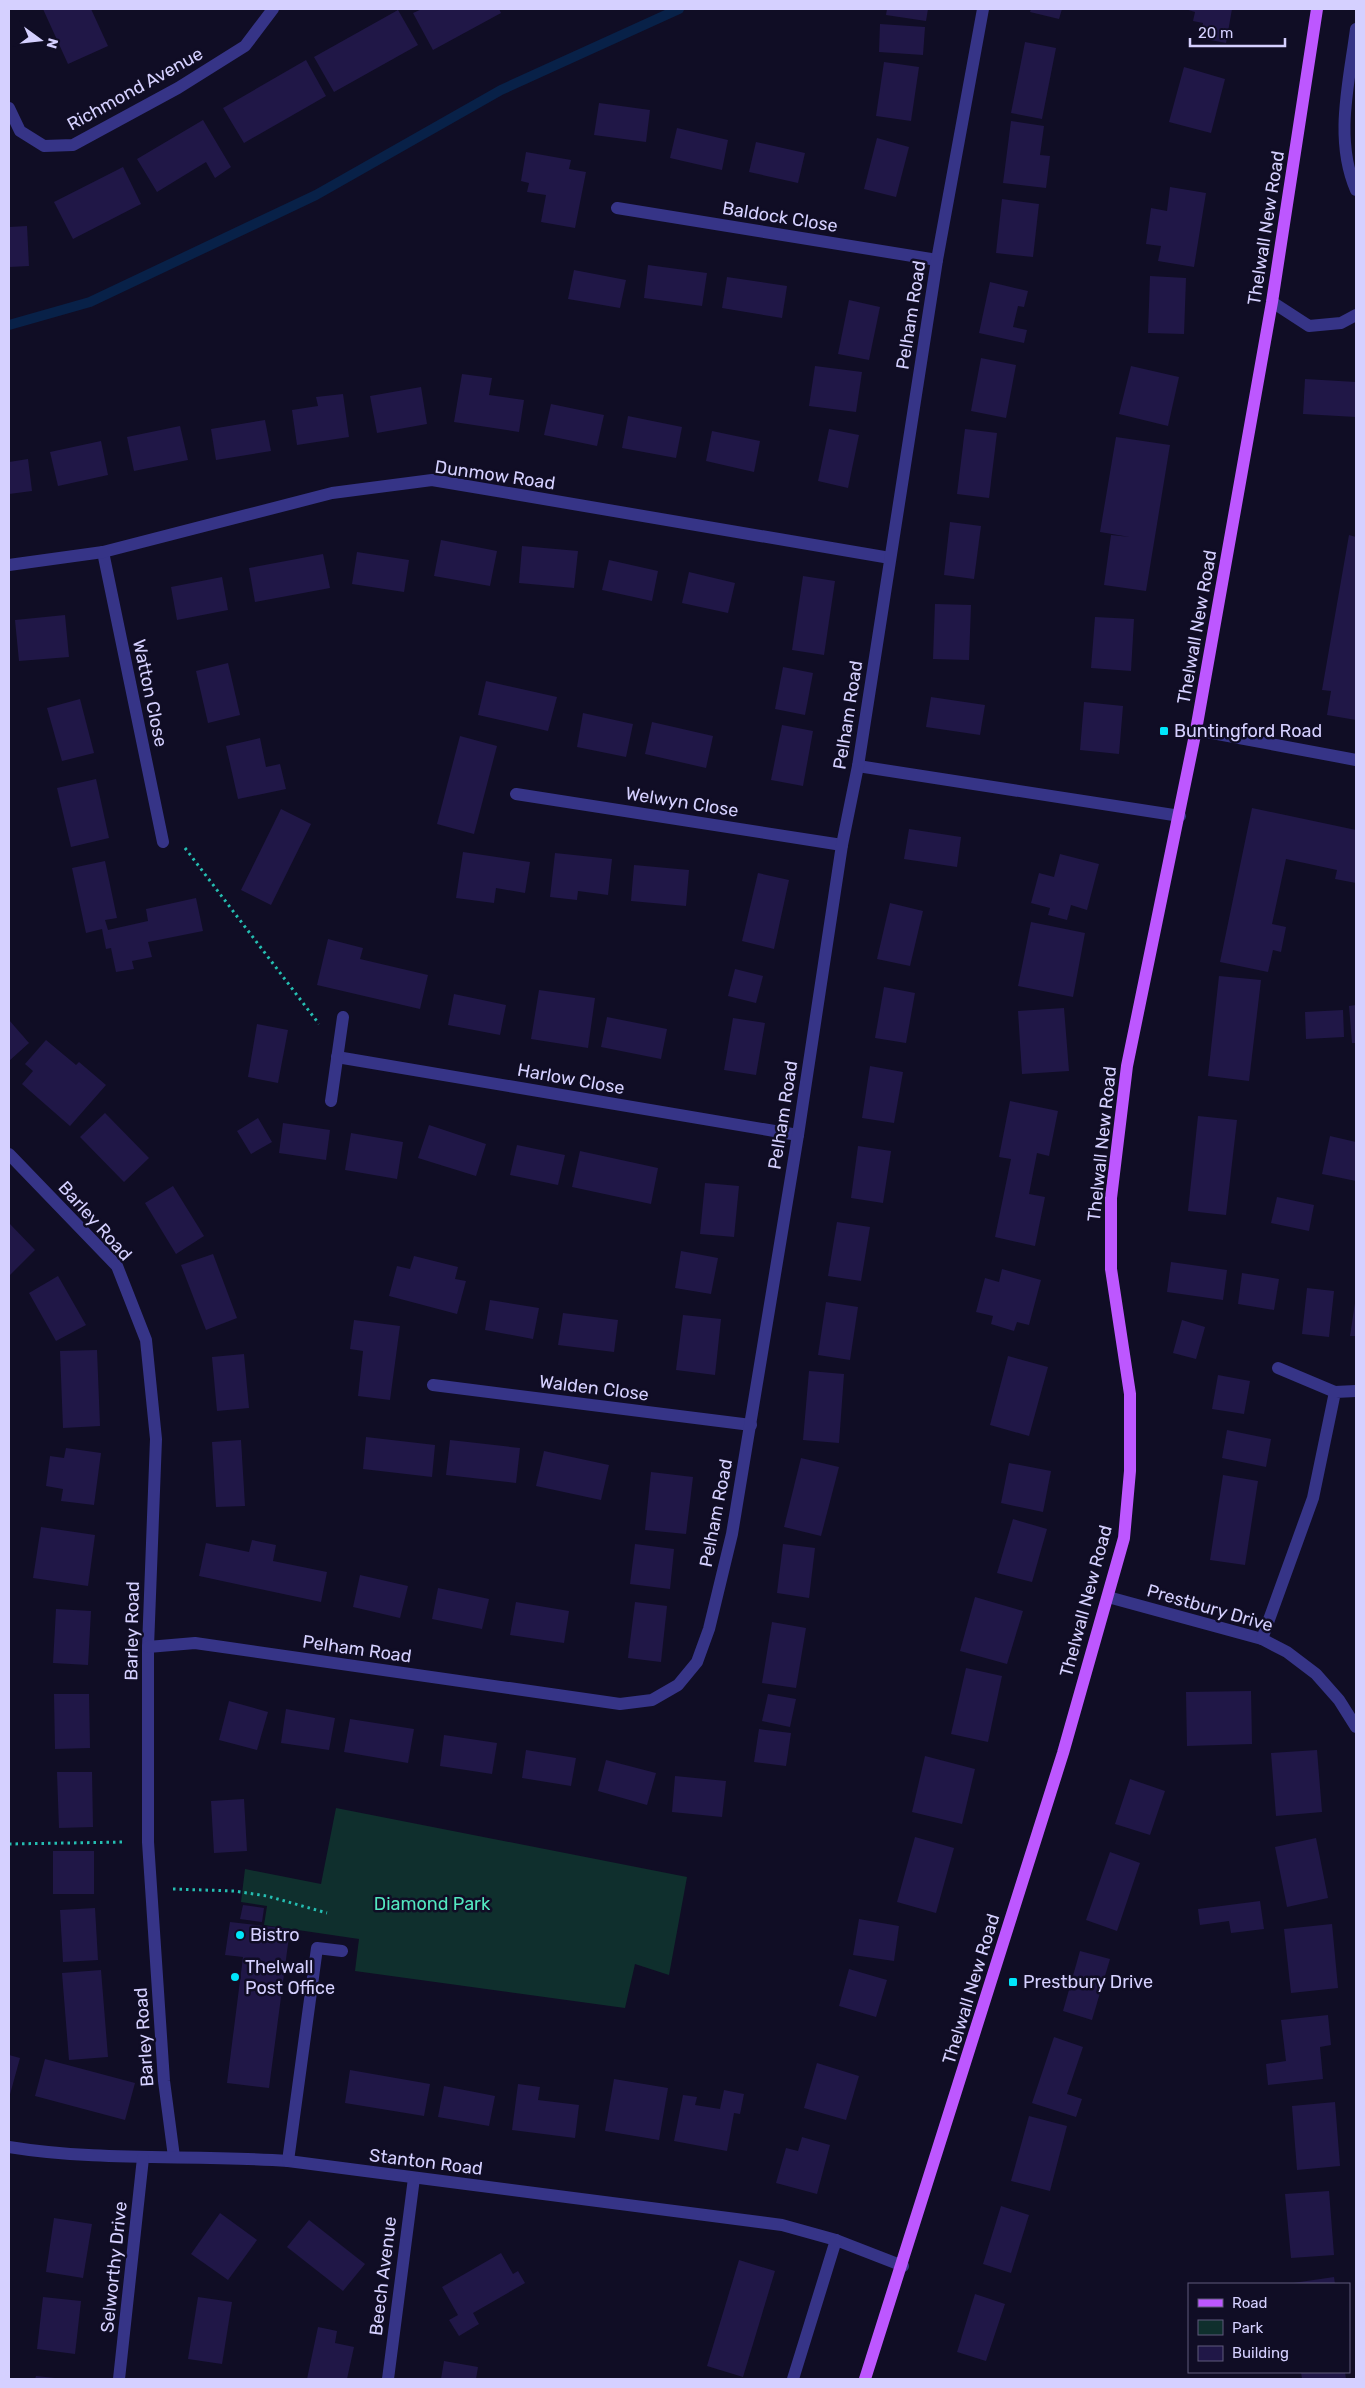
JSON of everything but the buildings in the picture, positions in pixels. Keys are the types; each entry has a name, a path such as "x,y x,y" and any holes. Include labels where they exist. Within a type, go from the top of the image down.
{"main road":[{"name":"Thelwall New Road","path":"865,2379 903,2266 1063,1753 1124,1538 1130,1471 1130,1394 1111,1270 1112,1198 1127,1066 1149,954 1180,816 1196,730 1272,302 1317,9"}],"street":[{"name":"Richmond Avenue","path":"9,108 20,131 44,146 73,145 178,88 245,46 273,9"},
{"name":"Pelham Road","path":"148,1647 195,1643 620,1704 652,1700 678,1685 697,1662 709,1629 732,1534 751,1425 798,1135 842,844 858,766 937,260 983,9"},
{"path":"1356,30 1344,120 1348,170 1356,190"},
{"name":"Baldock Close","path":"617,208 937,260"},
{"path":"1272,302 1309,326 1341,323 1356,315"},
{"name":"Dunmow Road","path":"9,565 103,552 332,492 432,480 890,558"},
{"name":"Watton Close","path":"103,552 163,842"},
{"path":"1196,730 1356,760"},
{"path":"858,766 1180,816"},
{"name":"Welwyn Close","path":"516,794 842,844"},
{"path":"331,1101 343,1018"},
{"name":"Harlow Close","path":"337,1057 798,1135"},
{"name":"Barley Road","path":"9,1154 117,1266 146,1340 156,1439 148,1647 148,1842 164,2081 174,2158"},
{"path":"1278,1368 1335,1392 1356,1390"},
{"name":"Walden Close","path":"433,1384 751,1425"},
{"path":"1262,1639 1313,1498 1335,1392"},
{"name":"Prestbury Drive","path":"1108,1597 1262,1639 1287,1652 1316,1674 1339,1700 1356,1727"},
{"path":"288,2161 317,1948 342,1951"},
{"name":"Stanton Road","path":"9,2147 143,2158 288,2161 782,2225 836,2240"},
{"name":"Selworthy Drive","path":"120,2379 143,2158"},
{"name":"Beech Avenue","path":"388,2379 414,2178"},
{"path":"793,2379 836,2240 903,2266"}],"path":[{"path":"163,842 181,843 314,1015 337,1057"},
{"path":"9,1844 148,1842"},
{"path":"151,1889 185,1888 259,1894 327,1914"}],"green space":[{"name":"Diamond Park","path":"336,1808 687,1877 669,1975 635,1964 625,2008 355,1971 359,1939 264,1925 267,1906 241,1902 245,1869 321,1884"}],"waterway":[{"path":"9,325 90,302 316,195 501,90 679,9"}],"place":[{"name":"Buntingford Road","path":"1164,731"},
{"name":"Bistro","path":"240,1935"},
{"name":"Thelwall Post Office","path":"235,1977"},
{"name":"Prestbury Drive","path":"1013,1982"}]}
